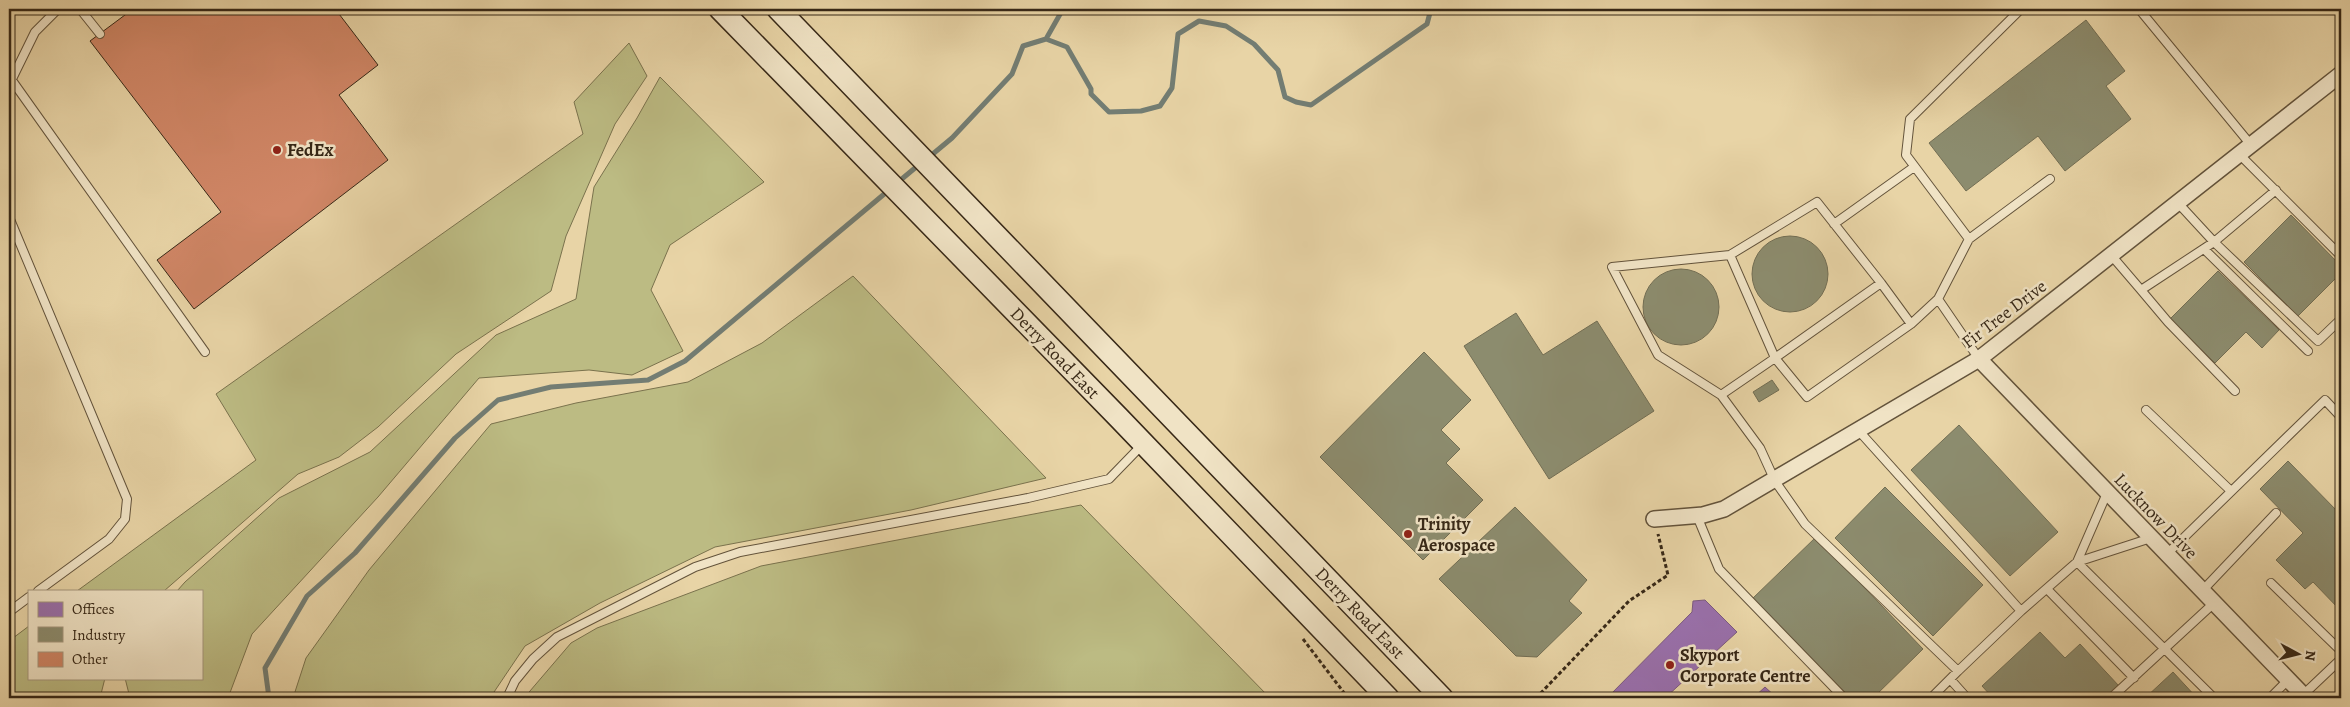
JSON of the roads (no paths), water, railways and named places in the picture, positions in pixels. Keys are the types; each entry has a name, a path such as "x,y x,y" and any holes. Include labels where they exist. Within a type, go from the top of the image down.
{"main road":[{"name":"Derry Road East","path":"720,9 1143,443 1388,698"},
{"name":"Derry Road East","path":"778,9 1442,698"}],"street":[{"name":"Fir Tree Drive","path":"1654,519 1697,516 1724,509 1775,481 1978,359 2341,74"},
{"name":"Lucknow Drive","path":"1978,359 2304,697"}],"lane":[{"path":"58,9 35,32 10,82 205,352"},
{"path":"80,9 100,34"},
{"path":"1969,240 1906,155 1910,119 2021,9"},
{"path":"2139,9 2276,190 2341,256"},
{"path":"1834,224 1914,167"},
{"path":"1730,255 1776,358 1807,397 1911,324 1938,299 1969,240 2050,179"},
{"path":"2141,290 2214,242 2276,190"},
{"path":"1911,324 1817,202 1730,255 1612,267 1658,355 1721,395 1760,448 1775,481 1805,524 1958,671"},
{"path":"2178,203 2214,242 2318,342 2341,319"},
{"path":"9,217 127,499 125,519 109,538 39,590"},
{"path":"2204,249 2308,351"},
{"path":"2111,255 2168,322 2234,391"},
{"path":"1721,395 1881,283"},
{"path":"1938,299 1978,359"},
{"path":"2166,554 2325,400 2341,417"},
{"path":"2146,410 2232,491"},
{"path":"1858,430 2021,611"},
{"path":"508,698 515,681 533,659 557,637 695,566 740,552 1028,498 1109,479 1143,443"},
{"path":"2077,562 2107,493"},
{"path":"2202,591 2276,513"},
{"path":"1697,516 1719,569 1844,698"},
{"path":"1930,698 2021,611 2077,562 2151,538"},
{"path":"2077,562 2214,698"},
{"path":"2271,583 2341,651"},
{"path":"2047,589 2134,678"},
{"path":"9,612 28,598"},
{"path":"2111,698 2214,603"},
{"path":"2304,697 2341,659"},
{"path":"1950,680 1967,698"},
{"path":"2270,698 2288,680"}],"waterway":[{"path":"1046,39 1063,9"},
{"path":"928,158 952,138 1012,74 1023,46 1046,39 1067,47 1091,89 1091,94 1109,112 1141,111 1160,106 1172,88 1178,34 1199,21 1226,26 1254,44 1278,70 1285,97 1296,102 1311,105 1427,24 1431,9"},
{"path":"897,183 921,163"},
{"path":"269,698 265,668 307,596 355,553 455,438 498,400 551,387 648,380 685,361 889,190"}],"place":[{"name":"FedEx","path":"277,150"},
{"name":"Trinity Aerospace","path":"1408,534"},
{"name":"Skyport Corporate Centre","path":"1670,665"}]}
